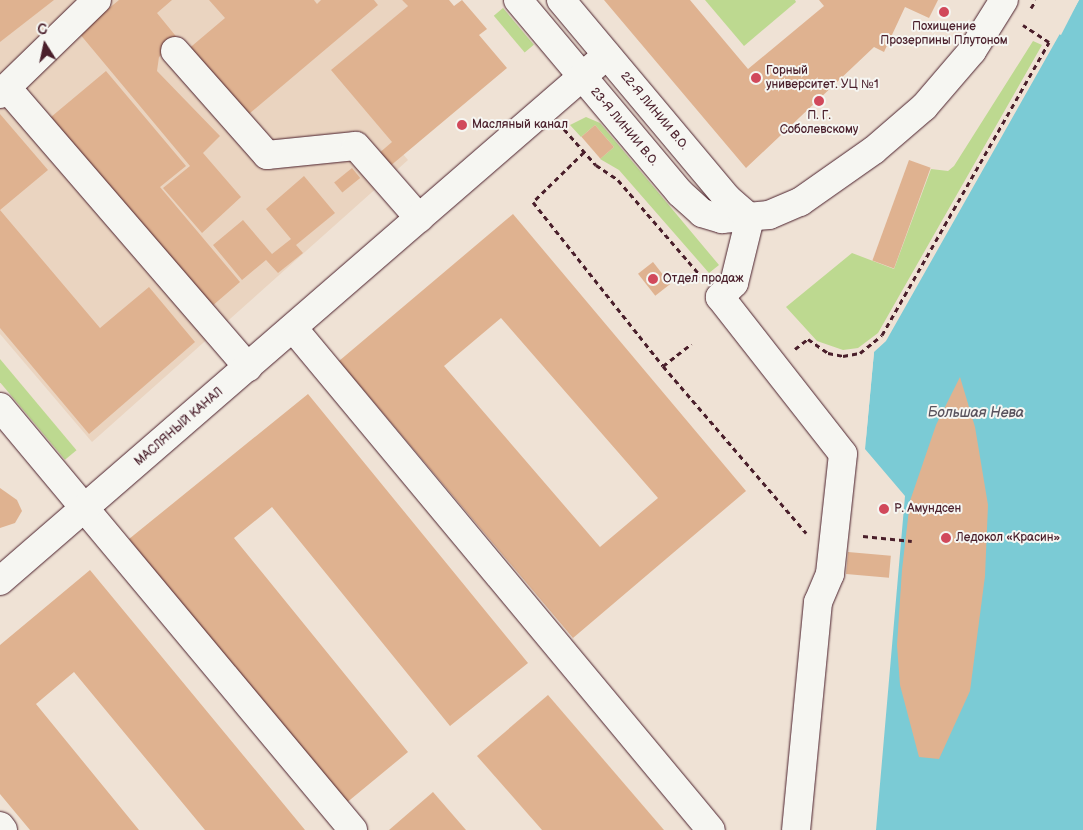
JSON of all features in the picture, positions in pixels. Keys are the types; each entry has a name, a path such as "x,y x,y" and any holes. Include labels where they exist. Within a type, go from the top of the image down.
{"street":[{"path":"97,0 4,91 248,367"},
{"name":"23-Я ЛИНИИ В.О.","path":"518,0 702,213 722,219 750,218 800,202 874,150 924,107 972,51 1004,0"},
{"name":"22-Я ЛИНИИ В.О.","path":"561,0 727,198 750,218"},
{"path":"175,51 267,155 356,146 419,218"},
{"name":"МАСЛЯНЫЙ КАНАЛ","path":"0,581 606,55"},
{"path":"750,218 734,283 720,297 843,454 831,562 818,602 796,830"},
{"path":"293,328 711,830"},
{"path":"0,407 353,830"},
{"path":"0,826 3,830"}],"path":[{"path":"1029,14 1036,0"},
{"path":"808,339 828,353 843,356 860,353 882,335 1049,42 1022,28 1025,21"},
{"path":"564,129 584,152 618,180 720,297"},
{"path":"584,152 533,202 663,366 831,562"},
{"path":"663,366 691,344"},
{"path":"863,536 912,541"}],"shaded area":[{"path":"0,0 402,0 408,6 332,70 408,160 92,442 0,334"}],"green space":[{"path":"705,0 795,0 796,2 744,46"},
{"path":"503,8 534,45 525,52 494,16"},
{"path":"1033,41 1042,45 878,333 858,348 843,350 817,341 786,307 852,253 894,269 931,169 948,171 954,166"},
{"path":"586,117 600,123 719,265 709,273 619,170 600,159 614,147 595,125 581,137 570,125"},
{"path":"0,359 76,450 65,460 0,382"}],"water":[{"name":"Большая Нева","path":"1079,0 1083,0 1083,830 876,830 905,496 865,449 874,352 886,341"}],"pier":[{"path":"1076,0 1079,0 1061,35 1059,34"},
{"path":"874,352 865,449 871,354"}],"building":[{"path":"0,0 54,0 0,42"},
{"path":"119,0 172,0 157,13 179,40 159,57 157,71 220,136 203,153 241,197 202,233 163,188 190,166 79,33"},
{"path":"209,0 314,0 317,4 321,0 374,0 378,5 243,119 186,51 225,18"},
{"path":"402,0 449,0 454,6 462,0 487,29 479,35 507,68 389,167 378,154 392,142 331,70 408,6"},
{"name":"Горный университет. УЦ №1","path":"604,0 690,0 748,69 824,6 819,0 938,0 929,18 905,7 884,52 874,47 746,168"},
{"path":"106,71 186,166 160,187 240,282 211,307 51,117"},
{"path":"0,114 48,170 0,210"},
{"path":"595,125 614,147 600,159 581,137"},
{"path":"909,160 931,168 894,268 872,261"},
{"path":"352,168 360,178 342,193 334,182"},
{"path":"304,176 335,213 296,245 303,253 278,273 266,260 242,280 213,245 243,220 272,254 291,239 266,209"},
{"path":"0,210 100,328 149,287 195,342 89,434 0,328"},
{"path":"513,214 746,491 573,638 339,361","holes":["501,318 658,498 600,547 444,366"]},
{"name":"Отдел продаж","path":"653,262 670,284 655,296 638,274"},
{"name":"Ледокол «Красин»","path":"960,377 975,427 988,505 985,576 970,691 939,759 919,757 900,685 897,645 902,570 910,501 936,425"},
{"path":"308,394 528,663 450,726 272,507 234,538 408,752 345,804 129,539"},
{"path":"0,488 17,500 22,511 15,523 0,528"},
{"path":"848,552 891,556 889,578 846,574"},
{"path":"90,570 305,830 205,830 74,672 36,704 139,830 30,830 0,794 0,645"},
{"path":"548,695 664,830 542,830 477,756"},
{"path":"433,792 466,830 389,830"}],"place":[{"name":"Похищение Прозерпины Плутоном","path":"944,12"},
{"name":"Горный университет. УЦ №1","path":"756,78"},
{"name":"П. Г. Соболевскому","path":"819,101"},
{"name":"Масляный канал","path":"462,125"},
{"name":"Отдел продаж","path":"653,279"},
{"name":"Р. Амундсен","path":"884,509"},
{"name":"Ледокол «Красин»","path":"946,538"}]}
